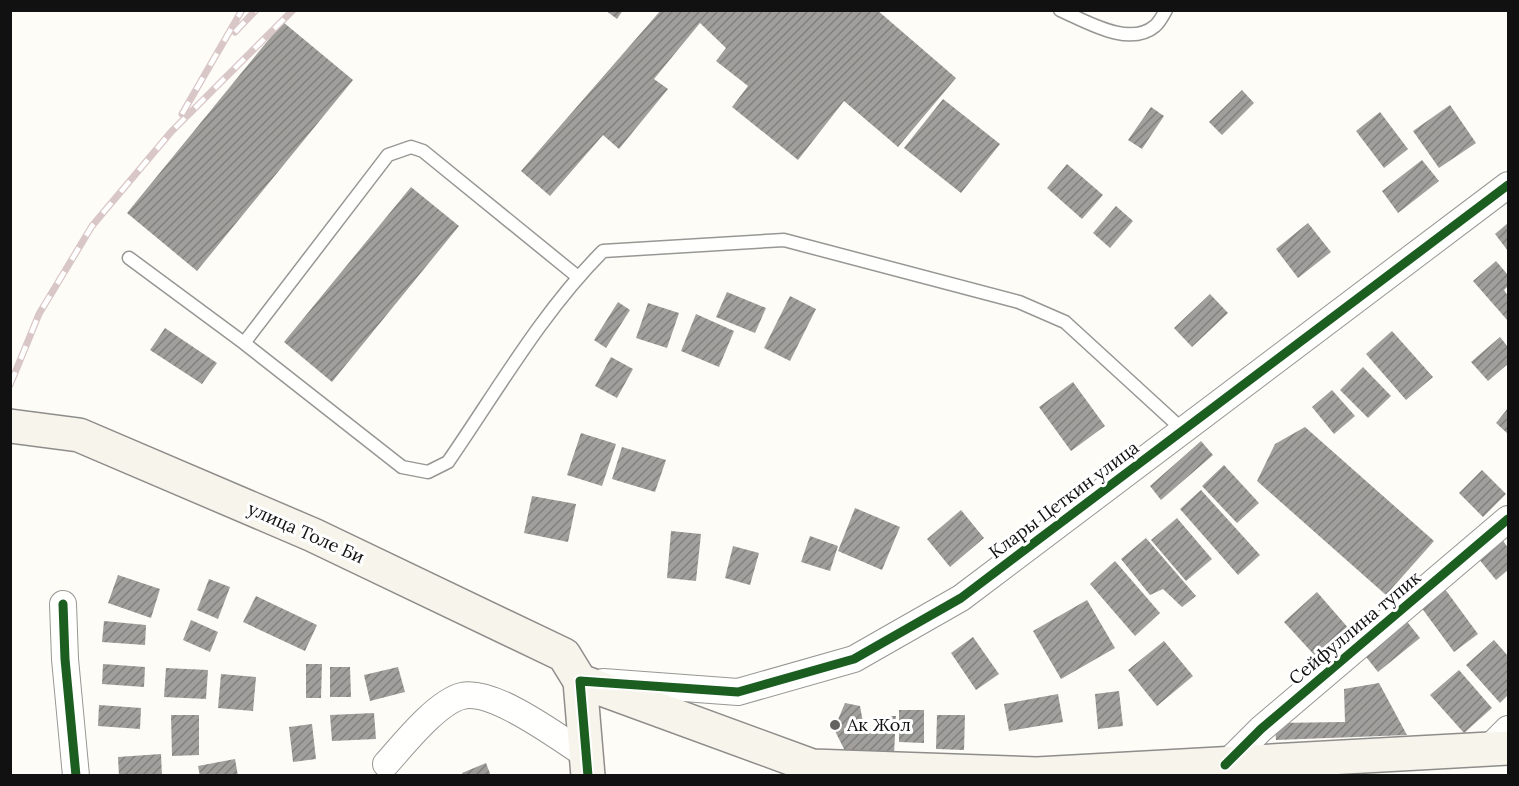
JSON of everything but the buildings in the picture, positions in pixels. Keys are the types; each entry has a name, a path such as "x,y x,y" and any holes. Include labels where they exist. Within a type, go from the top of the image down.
{"main road":[{"name":"улица Толе Би","path":"10,426 79,435 313,535 572,668 812,766 921,773 1037,774 1245,768 1502,742"},
{"path":"572,668 587,765"}],"street":[{"name":"Клары Цеткин улица","path":"572,668 738,692 854,659 962,598 1509,185"},
{"name":"Сейфуллина тупик","path":"1245,768 1261,729 1509,519"},
{"path":"63,604 65,659 76,776"},
{"path":"386,764 432,714 461,696 480,696 515,710 587,765"}],"lane":[{"path":"1060,10 1118,33 1134,34 1154,27 1166,10"},
{"path":"244,343 388,155 411,147 423,151 578,277"},
{"path":"129,258 244,343 402,467 428,472 448,462 578,277 603,251 784,240 1019,302 1065,322 1183,430"}],"railway":[{"path":"182,114 242,10"},
{"path":"235,32 256,10"},
{"path":"10,385 39,314 92,226 171,132 293,10"}],"cycle path":[{"path":"588,776 580,681 738,692 854,659 961,598 1508,185"},
{"path":"1225,765 1261,729 1508,519"},
{"path":"63,604 65,659 76,776"}],"place":[{"name":"Ак Жол","path":"835,725"}]}
